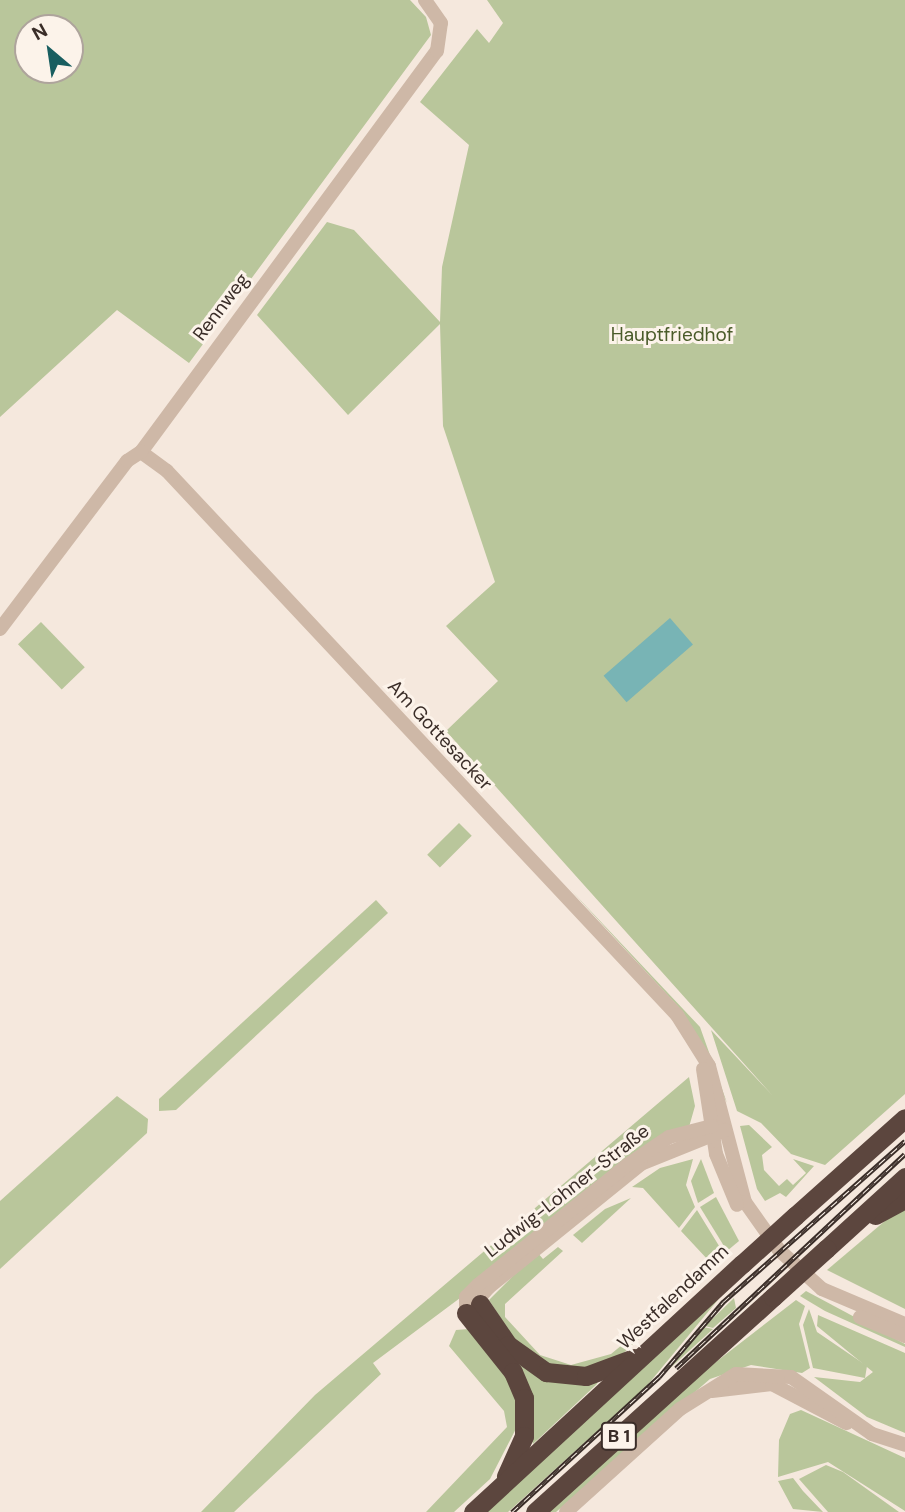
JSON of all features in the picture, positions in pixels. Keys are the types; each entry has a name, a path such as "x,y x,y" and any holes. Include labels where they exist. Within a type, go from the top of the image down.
{"highway":[{"name":"Westfalendamm","path":"473,1512 905,1118"},
{"name":"B 1","path":"535,1512 905,1177"},
{"path":"844,1233 905,1199"},
{"path":"470,1305 508,1345 546,1372 586,1376 644,1354"},
{"path":"470,1305 524,1398 524,1436 501,1487"}],"street":[{"name":"Rennweg","path":"0,629 127,461 141,453 438,51 441,23 425,0"},
{"name":"Am Gottesacker","path":"141,453 167,471 677,1015 702,1054 732,1196 772,1256 817,1296 905,1336"},
{"name":"Am Gottesacker","path":"717,1131 745,1202 779,1250 822,1289 905,1324"},
{"name":"Ludwig-Lohner-Straße","path":"470,1305 641,1164 672,1148 717,1131"},
{"path":"566,1512 704,1392 736,1374 780,1374 811,1388 872,1434 905,1445"}],"green space":[{"path":"0,0 410,0 426,17 431,35 189,363 117,310 0,417"},
{"name":"Hauptfriedhof","path":"487,0 905,0 905,1094 825,1165 791,1154 761,1123 737,1111 711,1030 773,1096 446,731 498,681 446,626 495,582 443,426 440,324 348,415 257,315 327,222 354,230 440,322 442,267 469,145 420,102 477,29 489,43 503,23"},
{"path":"41,622 85,667 62,690 18,644"},
{"path":"459,823 472,836 440,868 427,855"},
{"path":"569,888 700,1027 727,1103 683,1012"},
{"path":"376,900 388,913 176,1110 159,1111 159,1099"},
{"path":"689,1077 695,1106 689,1127 373,1363 381,1374 234,1512 201,1512 315,1395"},
{"path":"117,1096 148,1119 147,1133 0,1269 0,1201"},
{"path":"749,1125 772,1147 762,1155 764,1170 779,1186 787,1179 793,1185 806,1173 793,1159 814,1166 786,1197 780,1193 765,1201 757,1189 740,1126"},
{"path":"693,1159 686,1185 695,1207 679,1228 643,1188 632,1187 660,1168"},
{"path":"701,1159 714,1193 698,1203 691,1181"},
{"path":"716,1197 739,1241 727,1251 700,1207"},
{"path":"631,1198 582,1243 573,1235 605,1209"},
{"path":"905,1204 905,1309 827,1270"},
{"path":"697,1210 724,1254 707,1268 709,1261 681,1231"},
{"path":"558,1247 563,1251 505,1304 505,1317 540,1355 571,1365 611,1354 730,1256 618,1358 603,1366 560,1371 520,1348 489,1300 537,1252 543,1259"},
{"path":"806,1291 905,1344 905,1347 825,1311 800,1296"},
{"path":"722,1295 645,1388 508,1512 482,1512"},
{"path":"734,1298 736,1308 713,1328 705,1326"},
{"path":"796,1300 805,1306 799,1324 810,1368 802,1373 751,1365 710,1379 556,1512 547,1512 703,1372"},
{"path":"809,1309 817,1332 867,1366 865,1378 813,1368 803,1325"},
{"path":"818,1315 905,1353 905,1433 867,1417 814,1377 860,1382 873,1372 817,1326"},
{"path":"703,1327 713,1329 667,1371 691,1341"},
{"path":"469,1329 503,1365 522,1417 490,1479 454,1512 426,1512 507,1427 504,1411 449,1346 456,1330"},
{"path":"508,1352 598,1381 533,1444"},
{"path":"801,1410 905,1458 905,1511 828,1462 778,1477 779,1440 790,1414"},
{"path":"826,1465 843,1472 899,1512 828,1512 799,1479"},
{"path":"793,1478 823,1512 793,1509 778,1481"}],"water":[{"path":"670,618 693,644 627,702 604,676"}],"railway":[{"path":"512,1512 659,1377 723,1302 905,1141"},
{"path":"676,1368 905,1154"}]}
